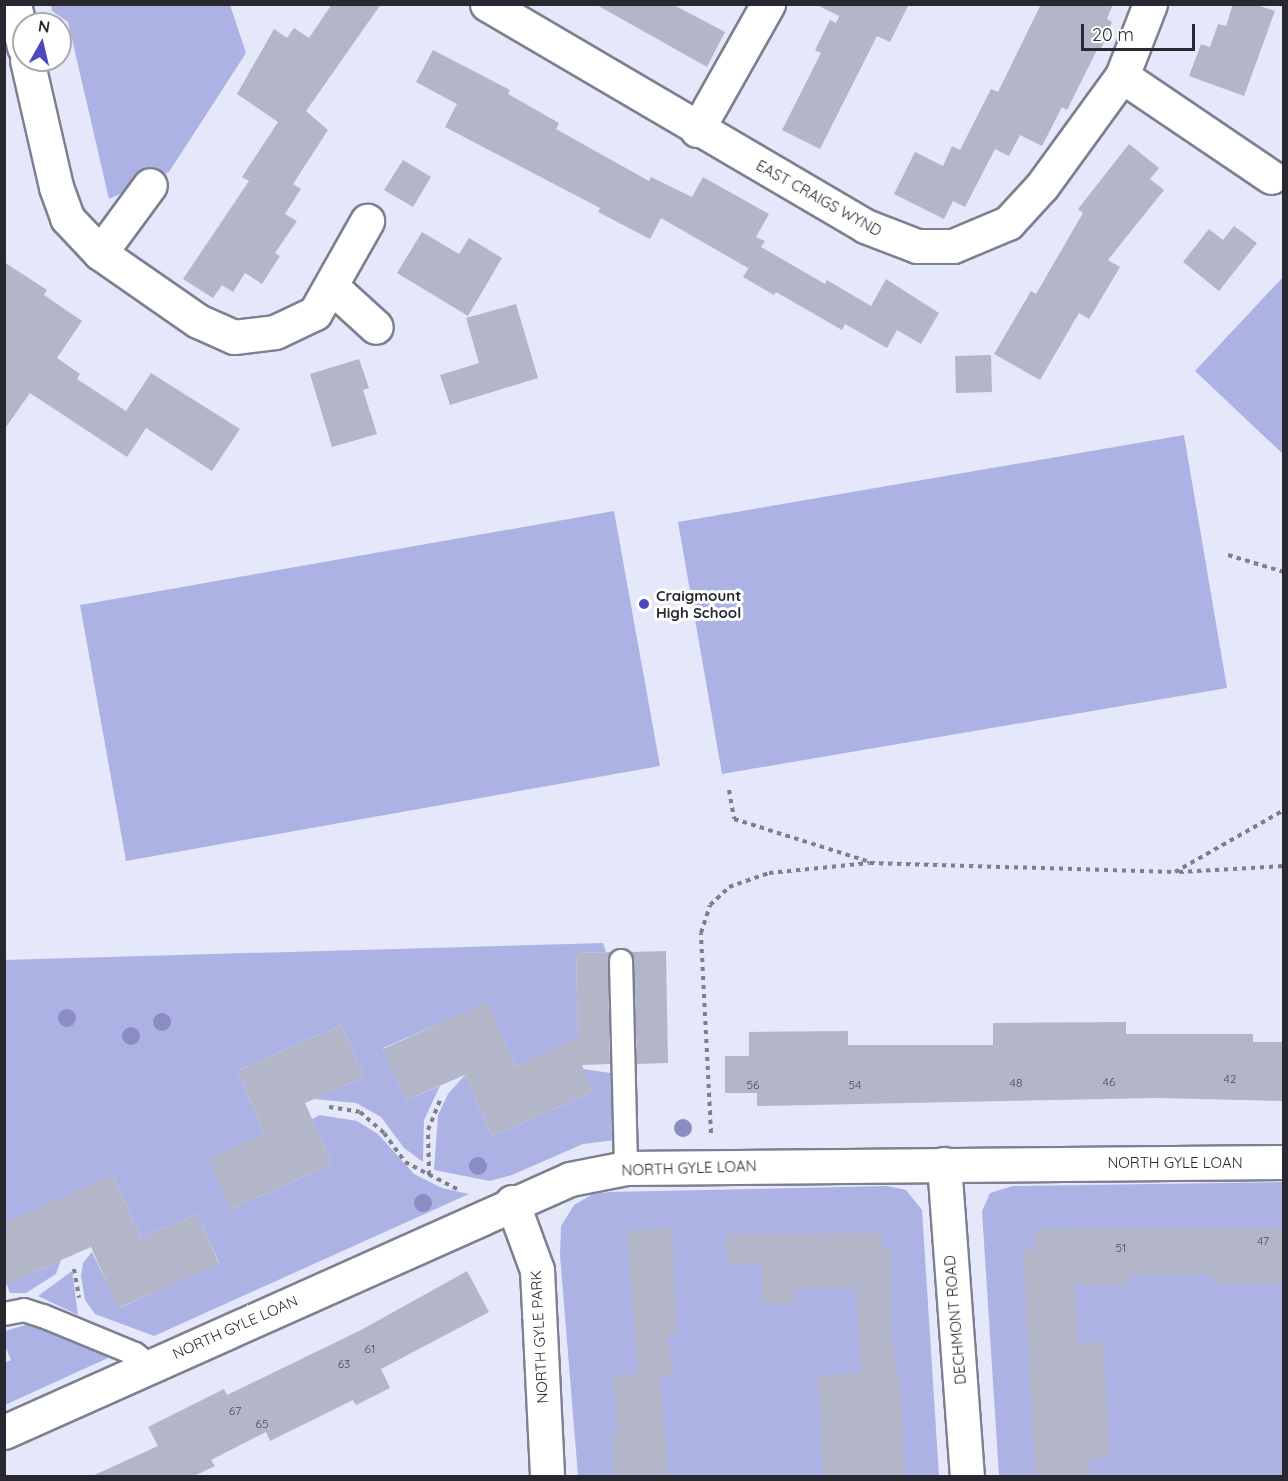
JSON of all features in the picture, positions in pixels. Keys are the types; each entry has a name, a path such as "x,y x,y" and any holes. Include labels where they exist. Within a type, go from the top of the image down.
{"street":[{"name":"EAST CRAIGS WYND","path":"487,4 697,130 866,226 917,246 953,246 993,231 1026,205 1122,76 1150,4"},
{"path":"697,130 768,4"},
{"path":"30,72 56,187 67,218 100,254 198,321 234,337 275,332 315,312 332,287 367,221"},
{"path":"1122,76 1271,177"},
{"path":"100,254 150,185"},
{"path":"332,287 376,327"},
{"name":"NORTH GYLE LOAN","path":"4,1432 498,1209 570,1179 626,1168 1284,1162"},
{"name":"DECHMONT ROAD","path":"944,1164 967,1476"},
{"name":"NORTH GYLE PARK","path":"498,1209 537,1270 547,1476"}],"lane":[{"path":"621,961 626,1168"},
{"path":"4,1314 24,1310 43,1316 135,1354 150,1365"}],"path":[{"path":"1228,555 1284,572"},
{"path":"729,790 734,819 870,862"},
{"path":"1175,872 1284,810"},
{"path":"713,1167 701,933 710,905 729,887 769,873 870,862 1175,872 1284,866"},
{"path":"429,1176 428,1130 441,1097"},
{"path":"328,1107 360,1112 384,1133 405,1162 498,1209"}],"shaded area":[{"path":"51,5 230,5 246,53 169,172 109,199 72,39 72,12 52,11"},
{"path":"1283,277 1283,454 1195,371"},
{"path":"1184,435 1227,688 722,774 678,522"},
{"path":"614,511 660,766 126,861 80,605"},
{"path":"603,943 606,952 576,953 578,1040 515,1066 487,1003 383,1048 406,1100 440,1086 424,1120 423,1162 404,1148 381,1117 356,1103 314,1099 364,1077 341,1025 237,1071 265,1134 231,1209 332,1164 312,1119 320,1115 357,1121 378,1134 414,1174 442,1188 469,1194 154,1336 95,1314 85,1300 81,1276 83,1263 92,1252 119,1308 219,1263 197,1214 141,1238 113,1175 32,1273 61,1260 56,1274 26,1293 10,1293 5,1280 4,960"},
{"path":"583,1069 617,1074 616,1140 583,1144 512,1175 490,1181 434,1170 438,1115 448,1094 465,1075 492,1136 593,1092"},
{"path":"1283,1182 1283,1476 999,1476 982,1211 990,1193 1013,1186"},
{"path":"887,1186 906,1190 922,1210 939,1476 578,1476 560,1255 561,1226 574,1205 593,1194 610,1192"},
{"path":"72,1271 78,1315 38,1296"},
{"path":"32,1323 110,1357 5,1405 4,1363 11,1360 5,1346 5,1331"}],"building":[{"path":"332,4 381,4 306,111 328,130 293,184 301,189 285,214 297,221 275,253 280,256 262,284 245,273 233,292 222,285 213,298 183,279 249,181 242,177 278,122 237,94 274,29 287,38 294,28 309,38"},
{"path":"595,4 672,4 725,32 707,67"},
{"path":"815,4 909,4 890,42 877,36 820,149 782,130 821,53 815,50 830,20 836,23 839,16"},
{"path":"1041,4 1113,4 1107,19 1112,22 1101,49 1098,48 1067,110 1062,107 1042,146 1020,135 1009,156 995,149 965,207 953,201 944,219 894,194 915,152 943,166 952,146 960,150 991,89 998,92"},
{"path":"1233,4 1254,4 1275,11 1244,96 1189,76 1201,44 1210,47 1218,24 1226,26"},
{"path":"433,50 510,90 508,94 559,123 556,129 649,181 651,177 692,197 703,177 769,214 756,237 765,241 761,247 825,284 827,280 871,306 886,279 939,313 921,344 897,330 887,348 845,324 842,330 776,292 774,295 743,277 751,264 748,268 661,218 650,239 598,212 600,208 445,127 457,104 416,82"},
{"path":"1129,144 1159,168 1150,179 1164,190 1108,260 1120,267 1089,319 1079,313 1040,380 994,354 1031,291 1036,294 1083,213 1078,209"},
{"path":"403,160 431,177 413,207 384,190"},
{"path":"1234,226 1257,243 1219,291 1183,262 1209,229 1223,240"},
{"path":"422,232 459,254 469,238 502,258 468,316 397,273"},
{"path":"4,262 47,290 44,295 82,321 57,358 80,374 77,379 126,411 151,373 240,429 212,471 146,428 127,457 30,393 4,430"},
{"path":"516,304 538,378 450,405 440,375 479,363 466,318"},
{"path":"991,355 992,392 956,393 955,356"},
{"path":"359,359 369,388 363,390 377,434 332,447 310,374"},
{"path":"666,951 668,1063 637,1064 634,961 630,952"},
{"path":"611,952 608,961 610,1064 582,1065 593,1092 492,1136 465,1075 406,1100 383,1049 487,1002 515,1066 578,1038 576,953"},
{"path":"1126,1022 1126,1034 1253,1034 1253,1042 1284,1042 1284,1101 1156,1098 757,1106 757,1093 725,1093 725,1056 749,1056 749,1032 848,1031 848,1045 993,1045 993,1023"},
{"path":"341,1025 364,1077 305,1103 332,1164 231,1209 209,1159 265,1134 237,1071"},
{"path":"113,1175 141,1238 197,1214 219,1264 118,1308 91,1247 4,1285 4,1223"},
{"path":"672,1228 677,1334 668,1334 672,1376 660,1376 668,1476 615,1476 611,1435 618,1435 613,1376 638,1374 627,1231"},
{"path":"1284,1228 1284,1284 1213,1284 1212,1274 1128,1275 1128,1285 1075,1285 1078,1344 1103,1342 1110,1457 1089,1459 1090,1476 1035,1476 1023,1251 1035,1248 1035,1229"},
{"path":"882,1233 881,1249 891,1249 891,1327 897,1379 901,1379 904,1476 823,1476 818,1376 861,1373 856,1288 794,1289 794,1304 762,1304 762,1263 727,1265 726,1234"},
{"path":"467,1271 489,1312 381,1369 390,1388 356,1405 353,1400 270,1441 266,1432 211,1460 215,1466 194,1476 92,1476 158,1446 148,1427 224,1389 227,1395 361,1330"}],"place":[{"name":"Craigmount High School","path":"644,604"}]}
